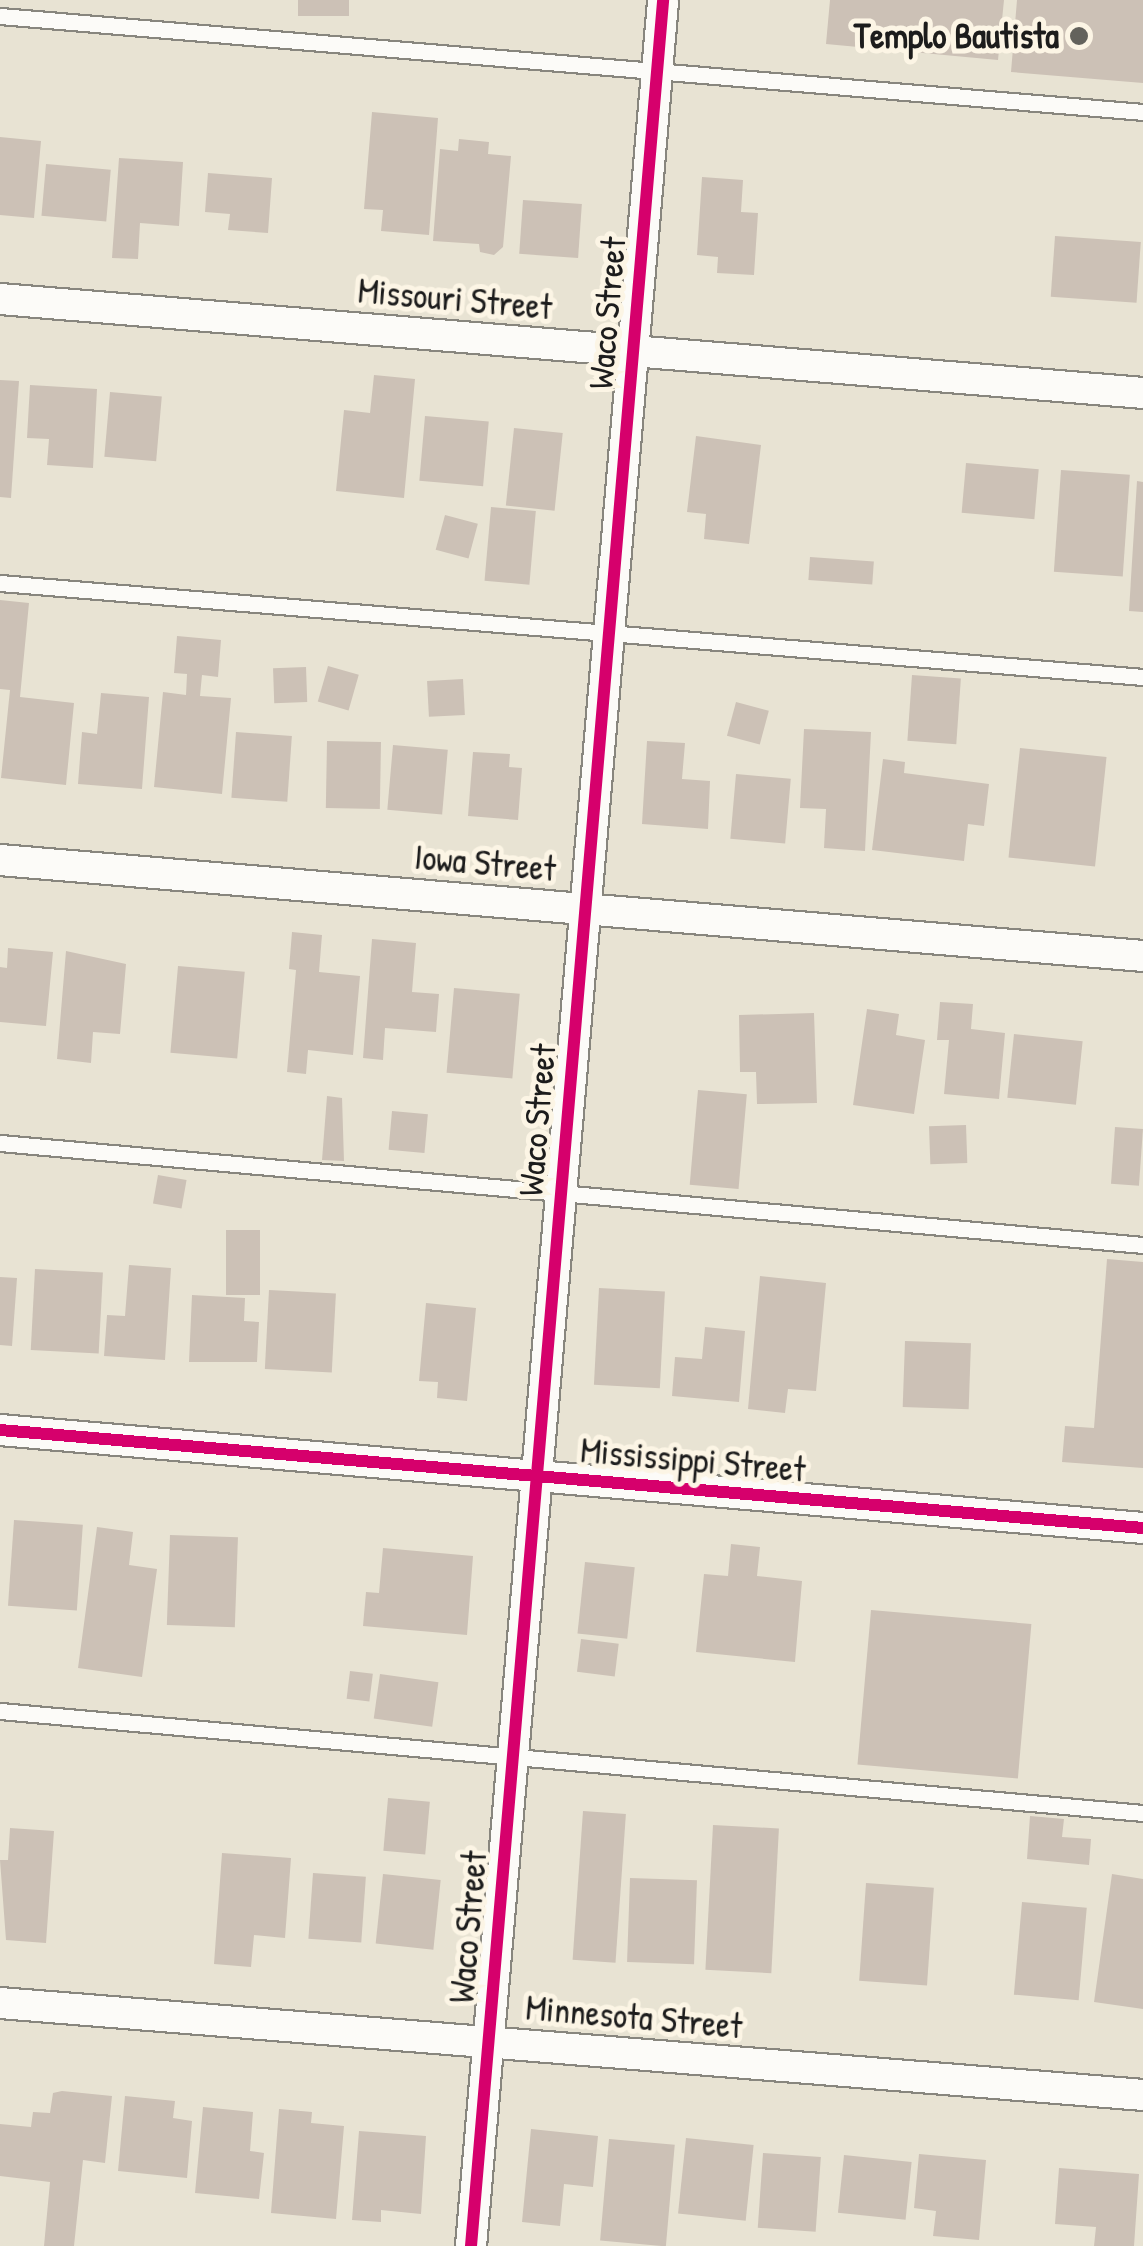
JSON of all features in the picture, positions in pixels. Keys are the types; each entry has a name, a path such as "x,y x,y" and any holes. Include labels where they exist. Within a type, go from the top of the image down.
{"street":[{"name":"Waco Street","path":"471,2246 664,0"},
{"name":"Missouri Street","path":"0,299 1143,393"},
{"name":"Iowa Street","path":"0,860 1143,956"},
{"name":"Mississippi Street","path":"0,1430 1143,1528"},
{"name":"Minnesota Street","path":"0,2002 1143,2095"}],"lane":[{"path":"0,16 1143,112"},
{"path":"0,583 1143,677"},
{"path":"0,1142 560,1196 1143,1244"},
{"path":"0,1711 513,1753 1143,1813"}],"building":[{"path":"298,0 349,0 349,16 298,16"},
{"path":"830,0 1004,0 998,60 826,44"},
{"name":"Templo Bautista","path":"1017,0 1143,0 1143,83 1011,72"},
{"path":"372,112 438,118 429,235 381,231 383,210 364,209"},
{"path":"0,137 41,141 34,218 0,215"},
{"path":"459,139 489,142 488,154 511,156 503,247 494,255 480,252 479,244 433,241 440,149 458,151"},
{"path":"119,158 183,162 179,226 140,223 138,259 112,258"},
{"path":"46,164 111,170 106,221 41,216"},
{"path":"208,173 272,178 268,233 228,230 230,214 205,212"},
{"path":"702,177 743,180 741,212 758,213 754,275 717,273 718,257 697,255"},
{"path":"523,200 582,204 578,258 519,254"},
{"path":"1055,236 1141,242 1137,303 1051,297"},
{"path":"374,375 415,379 404,498 336,491 344,410 370,413"},
{"path":"0,380 19,381 11,498 0,497"},
{"path":"30,385 97,389 93,468 47,465 49,439 27,438"},
{"path":"110,392 162,397 156,461 104,457"},
{"path":"425,416 489,422 483,486 419,481"},
{"path":"514,428 563,433 555,511 506,506"},
{"path":"696,436 761,445 749,544 704,539 706,514 687,512"},
{"path":"966,463 1039,469 1034,519 962,513"},
{"path":"1061,470 1130,475 1123,577 1054,572"},
{"path":"1137,481 1143,482 1143,612 1129,611"},
{"path":"491,507 536,511 529,585 485,581"},
{"path":"445,515 478,524 469,559 436,550"},
{"path":"810,557 874,561 872,584 808,580"},
{"path":"0,600 29,603 20,697 74,703 66,785 1,778 10,690 0,689"},
{"path":"177,636 221,640 218,677 202,675 200,696 231,698 222,794 154,787 163,692 186,695 187,674 174,673"},
{"path":"328,666 359,675 349,710 318,702"},
{"path":"306,667 307,702 274,703 273,668"},
{"path":"912,675 961,678 956,744 907,741"},
{"path":"463,679 465,715 429,717 427,681"},
{"path":"101,693 149,697 142,789 78,784 82,732 97,734"},
{"path":"736,702 769,711 760,745 727,736"},
{"path":"804,729 871,732 865,851 824,848 826,809 800,808"},
{"path":"236,732 292,736 287,802 231,798"},
{"path":"327,741 381,742 380,809 326,808"},
{"path":"647,741 685,743 682,779 710,781 708,829 642,824"},
{"path":"393,745 448,750 442,815 387,810"},
{"path":"1020,748 1107,757 1095,866 1009,857"},
{"path":"473,752 510,754 509,767 522,768 518,820 468,816"},
{"path":"883,759 905,762 904,773 989,784 984,826 968,824 964,861 872,850"},
{"path":"736,774 791,779 785,844 730,839"},
{"path":"292,932 322,935 319,972 360,976 353,1055 308,1050 306,1074 287,1072 296,970 289,969"},
{"path":"372,939 416,943 412,992 439,994 436,1032 385,1028 383,1060 363,1058"},
{"path":"8,948 53,952 46,1026 0,1022 0,967 7,968"},
{"path":"66,951 126,964 120,1034 93,1032 91,1063 57,1059"},
{"path":"178,966 245,972 237,1059 170,1053"},
{"path":"454,988 520,994 512,1078 447,1073"},
{"path":"940,1002 973,1004 971,1029 1005,1033 999,1099 944,1094 949,1040 937,1040"},
{"path":"867,1009 899,1014 896,1035 925,1040 914,1114 853,1105"},
{"path":"814,1013 817,1103 757,1104 756,1072 740,1072 739,1015"},
{"path":"1014,1034 1083,1041 1076,1105 1007,1098"},
{"path":"698,1090 747,1094 739,1189 690,1185"},
{"path":"327,1096 342,1098 344,1161 322,1160"},
{"path":"392,1111 428,1114 424,1153 389,1150"},
{"path":"966,1125 967,1163 930,1164 929,1126"},
{"path":"1115,1127 1143,1129 1139,1186 1111,1184"},
{"path":"158,1175 187,1180 182,1209 153,1204"},
{"path":"226,1230 260,1230 260,1295 226,1295"},
{"path":"1107,1259 1143,1262 1143,1468 1062,1462 1065,1426 1094,1428"},
{"path":"129,1265 171,1268 165,1360 104,1356 107,1315 125,1316"},
{"path":"35,1269 103,1273 99,1353 31,1350"},
{"path":"760,1276 826,1283 816,1391 788,1389 785,1413 748,1409"},
{"path":"0,1277 17,1278 12,1346 0,1345"},
{"path":"599,1288 665,1291 660,1388 594,1385"},
{"path":"269,1290 336,1294 332,1372 265,1369"},
{"path":"192,1295 245,1298 244,1321 259,1322 257,1362 189,1362"},
{"path":"426,1303 476,1308 467,1401 437,1398 438,1382 419,1381"},
{"path":"705,1327 745,1331 739,1402 672,1396 675,1357 702,1359"},
{"path":"905,1341 971,1343 969,1409 903,1407"},
{"path":"14,1520 83,1525 77,1611 8,1606"},
{"path":"97,1527 133,1532 129,1565 157,1569 142,1677 78,1668"},
{"path":"170,1535 238,1537 235,1627 167,1625"},
{"path":"731,1544 760,1547 757,1576 802,1581 795,1662 696,1652 704,1574 728,1576"},
{"path":"383,1548 473,1556 467,1635 363,1626 366,1592 379,1593"},
{"path":"585,1562 635,1567 627,1639 577,1634"},
{"path":"871,1610 1031,1624 1018,1778 857,1764"},
{"path":"581,1639 619,1644 615,1676 577,1672"},
{"path":"350,1671 373,1674 369,1702 347,1699"},
{"path":"380,1674 438,1682 432,1727 374,1719"},
{"path":"388,1798 430,1802 425,1854 383,1851"},
{"path":"583,1811 626,1814 616,1963 573,1960"},
{"path":"1030,1816 1064,1819 1062,1837 1091,1839 1089,1865 1027,1859"},
{"path":"713,1825 779,1828 771,1973 705,1970"},
{"path":"10,1828 54,1831 46,1943 6,1940 0,1860 8,1860"},
{"path":"222,1853 291,1858 285,1938 254,1935 251,1967 214,1964"},
{"path":"313,1873 366,1877 361,1943 308,1939"},
{"path":"383,1874 441,1880 433,1950 376,1944"},
{"path":"1112,1874 1143,1879 1143,2009 1094,2002"},
{"path":"630,1878 697,1880 694,1964 627,1962"},
{"path":"866,1883 934,1888 927,1986 859,1981"},
{"path":"1022,1902 1087,1908 1079,2000 1014,1995"},
{"path":"53,2093 112,2096 105,2163 83,2160 74,2246 44,2246 50,2182 0,2176 0,2124 31,2127 33,2112 50,2113"},
{"path":"125,2096 175,2101 173,2118 192,2121 187,2178 118,2171"},
{"path":"203,2107 253,2112 250,2151 264,2153 259,2199 195,2193"},
{"path":"279,2109 312,2112 311,2123 344,2126 336,2219 271,2213"},
{"path":"531,2129 598,2136 593,2187 564,2184 560,2226 522,2222"},
{"path":"359,2131 426,2136 421,2214 381,2210 381,2222 352,2220"},
{"path":"686,2138 754,2145 746,2221 678,2214"},
{"path":"609,2139 675,2145 666,2246 600,2241"},
{"path":"763,2153 821,2157 816,2232 758,2228"},
{"path":"919,2154 986,2160 979,2240 933,2236 936,2211 914,2208"},
{"path":"844,2155 912,2162 906,2220 838,2213"},
{"path":"1059,2168 1139,2174 1134,2246 1094,2246 1096,2227 1055,2224"}],"cycle path":[{"path":"471,2246 663,0"},
{"path":"0,1430 1143,1528"}],"place":[{"name":"Templo Bautista","path":"1079,36"}]}
